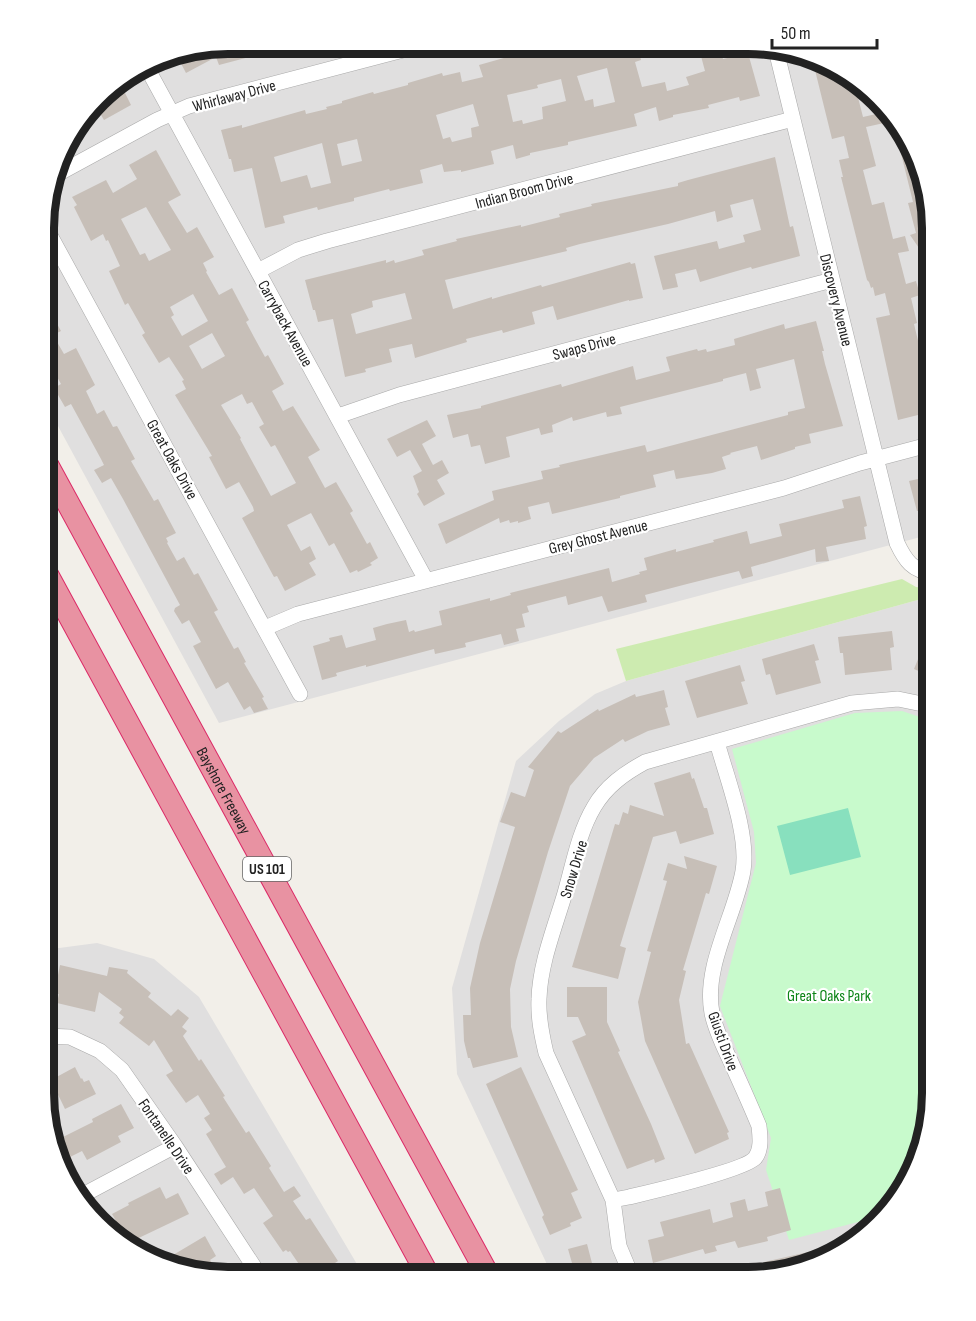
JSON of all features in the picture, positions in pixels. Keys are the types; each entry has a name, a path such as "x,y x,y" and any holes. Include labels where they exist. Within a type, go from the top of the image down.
{"highway":[{"name":"Bayshore Freeway","path":"54,478 484,1267"},
{"path":"54,587 424,1267"}],"street":[{"name":"Whirlaway Drive","path":"63,171 189,106 388,54"},
{"name":"Discovery Avenue","path":"778,57 897,543 910,565 922,572"},
{"name":"Carryback Avenue","path":"150,73 426,580"},
{"name":"Indian Broom Drive","path":"258,271 298,250 793,118"},
{"name":"Great Oaks Drive","path":"54,242 300,694"},
{"name":"Swaps Drive","path":"338,416 399,394 832,280"},
{"name":"Grey Ghost Avenue","path":"265,628 298,614 784,488 876,458 922,446"},
{"name":"Snow Drive","path":"628,1267 620,1246 613,1200 546,1053 539,1010 541,976 582,837 594,807 623,775 645,762 852,703 898,699 922,704"},
{"name":"Giusti Drive","path":"613,1200 738,1168 755,1158 761,1142 759,1126 718,1034 712,1013 710,992 714,970 743,872 745,853 717,742"},
{"name":"Fontanelle Drive","path":"54,1036 70,1037 100,1051 122,1070 176,1146 254,1267"},
{"path":"86,1194 176,1146"}],"shaded area":[{"path":"748,54 771,55 815,67 854,90 879,113 893,131 913,172 922,216 922,537 219,723 54,419 54,228 57,194 67,161 77,141 97,113 113,97 131,83 161,67 205,55"},
{"path":"922,599 922,1105 919,1127 904,1170 893,1190 879,1208 845,1238 815,1254 793,1261 771,1266 748,1267 548,1267 457,1074 452,988 516,761 559,721 595,694 626,681"},
{"path":"97,943 154,959 199,997 359,1267 228,1267 194,1264 172,1258 131,1238 97,1208 83,1190 72,1170 57,1127 54,1105 54,949"}],"green space":[{"path":"902,579 922,588 922,599 626,681 616,649"},
{"name":"Great Oaks Park","path":"902,711 922,718 922,1105 913,1149 893,1190 879,1208 868,1219 789,1240 766,1170 771,1138 720,1006 756,863 754,832 732,749 855,713"},
{"path":"848,808 861,857 790,875 777,826"}],"building":[{"path":"261,54 219,65 216,57 186,73 180,61 205,55"},
{"path":"529,54 639,54 641,60 635,62 642,87 665,82 667,91 689,85 686,77 705,71 700,54 722,54 723,59 748,54 760,96 740,101 739,97 708,105 709,108 673,115 673,117 659,121 656,107 634,114 637,126 568,142 568,145 530,153 530,155 516,159 513,145 491,151 494,164 461,172 461,170 444,172 442,164 420,170 423,183 354,198 354,201 318,210 317,207 283,216 285,223 265,228 252,168 234,172 231,159 229,159 221,130 242,125 242,128 305,110 306,114 327,109 326,107 342,103 342,101 408,85 408,83 442,73 443,76 460,72 462,82 483,77 479,65 511,56 512,58","holes":["607,68 615,102 594,107 593,99 585,101 577,76","561,79 566,101 542,107 543,119 523,124 522,120 513,122 507,95 538,88 537,85","473,104 479,126 471,128 472,137 452,142 450,137 443,139 436,115","357,139 362,161 342,166 337,144","322,143 331,183 311,188 307,175 281,182 274,157"]},
{"path":"814,67 835,77 857,92 863,117 879,113 886,122 866,127 876,166 863,170 872,205 884,202 893,239 905,236 909,251 898,253 906,284 916,281 920,295 911,298 922,357 922,414 918,415 898,420 876,318 890,315 885,293 875,296 873,287 871,288 867,280 841,177 843,177 839,160 849,158 844,136 832,139"},
{"path":"123,89 131,105 104,120 99,111"},
{"path":"897,139 913,172 919,194 922,216 922,252 910,235 916,233 908,203 913,202"},
{"path":"156,150 181,195 168,202 187,233 197,227 214,257 203,263 219,295 232,288 249,320 246,322 254,337 265,357 268,355 284,384 272,391 283,411 293,406 320,450 308,457 325,488 336,482 353,511 350,513 367,544 370,542 378,558 370,563 372,565 350,573 334,543 329,546 311,513 287,525 301,551 310,546 316,559 309,563 316,575 285,591 277,576 274,577 242,518 254,511 253,507 239,482 226,489 209,457 212,456 175,395 186,389 182,381 184,380 169,357 159,363 142,335 145,333 128,303 125,305 109,271 120,266 108,240 106,241 103,234 91,241 74,207 77,205 72,197 106,180 113,193 137,179 129,165","holes":["146,207 171,250 149,261 145,253 140,255 121,219","193,294 208,321 182,336 171,317 174,315 170,307","212,333 225,356 202,369 189,346","242,394 247,404 252,402 264,424 259,427 271,447 275,445 296,483 271,496 221,405"]},
{"path":"775,157 790,227 793,226 800,256 700,282 696,269 675,274 678,287 663,290 654,256 717,241 719,249 745,242 743,235 761,230 753,199 730,205 733,217 717,222 715,211 580,244 566,248 567,251 445,280 453,309 630,262 635,263 643,298 557,320 553,306 532,312 535,324 503,333 502,330 466,339 467,342 415,358 412,344 389,349 392,362 345,377 333,319 318,322 315,310 313,310 305,280 386,260 386,263 394,260 395,263 424,255 422,250 457,241 456,239 560,217 559,214 592,206 591,204 678,186 678,183","holes":["405,293 412,319 356,334 351,314 373,307 372,301"]},
{"path":"54,318 61,331 54,334"},
{"path":"816,321 825,364 843,426 809,434 811,443 761,460 757,446 730,453 722,457 726,469 712,473 676,479 674,470 653,475 656,487 620,496 620,498 552,514 549,502 528,507 531,519 518,523 518,521 510,523 509,520 500,523 499,518 446,544 438,524 494,500 492,491 543,479 541,471 645,445 647,452 788,415 788,412 805,408 794,359 756,369 761,388 750,391 746,373 620,407 622,414 607,417 606,412 573,421 572,417 552,425 553,432 541,435 539,428 506,437 510,457 485,464 480,445 471,447 468,434 453,438 447,415 481,408 481,406 561,384 562,387 633,366 636,380 670,371 666,357 697,349 698,351 706,349 707,352 735,345 734,339 784,324 785,329"},
{"path":"54,337 64,354 76,348 95,385 86,391 97,414 104,410 113,427 117,426 135,459 131,461 154,501 158,499 176,533 166,538 167,543 177,561 184,557 194,575 198,573 218,610 214,612 234,649 238,647 268,709 254,713 250,706 244,710 228,682 216,689 193,646 201,642 189,620 182,624 174,611 180,605 123,499 111,478 102,483 94,470 104,465 71,404 65,407 54,388 61,384 54,371"},
{"path":"427,420 436,436 422,444 433,465 442,460 449,473 437,480 445,494 424,506 417,494 419,492 413,476 422,471 410,450 397,457 387,439"},
{"path":"922,478 922,520 920,511 917,511 909,481"},
{"path":"860,496 867,526 864,527 866,539 826,547 829,561 816,562 815,549 751,567 753,576 742,579 739,571 645,595 647,602 608,612 602,596 568,605 566,596 527,606 529,612 522,614 525,627 516,629 519,641 504,645 501,634 465,643 466,647 435,654 434,649 336,673 337,676 322,680 313,646 330,641 329,638 342,635 346,648 376,640 373,628 406,620 409,632 414,630 415,632 442,625 439,611 490,598 490,601 511,595 510,593 609,568 612,582 647,570 644,558 676,549 676,552 747,531 750,544 782,536 779,524 844,508 842,500"},
{"path":"892,631 894,647 890,648 892,670 845,675 843,653 840,653 838,637"},
{"path":"814,644 819,660 815,661 821,683 776,695 770,674 766,675 762,659"},
{"path":"922,649 922,673 914,669"},
{"path":"740,665 745,681 741,682 748,704 697,718 685,681"},
{"path":"664,690 668,707 665,708 670,725 648,731 625,742 623,739 594,758 570,786 548,852 510,989 511,1027 518,1057 473,1068 464,1041 463,1015 471,1015 470,988 480,943 515,827 500,822 511,792 525,797 534,770 528,767 558,731 561,733 598,709 599,711 635,694 636,697"},
{"path":"690,772 704,808 707,808 714,834 680,844 676,831 653,837 620,946 626,948 618,979 572,967 615,824 619,825 623,812 628,814 630,805 664,816 654,783"},
{"path":"684,856 717,866 709,894 706,893 683,970 686,971 679,1000 686,1044 689,1043 729,1132 727,1133 729,1139 695,1154 645,1041 638,1002 651,952 647,951 667,881 663,880 668,863 687,869"},
{"path":"60,965 107,976 109,967 128,970 127,973 151,993 148,997 171,1016 178,1009 189,1018 182,1027 187,1031 183,1036 199,1061 201,1059 246,1133 249,1131 284,1192 294,1186 301,1196 293,1201 306,1220 310,1218 338,1261 332,1265 333,1267 301,1267 290,1251 283,1252 263,1223 273,1216 254,1188 244,1194 233,1177 221,1185 214,1174 226,1167 206,1134 212,1130 204,1118 210,1114 198,1095 186,1103 166,1075 173,1071 154,1040 149,1046 119,1023 124,1017 119,1013 122,1009 99,992 95,1012 57,1003 59,994 54,995"},
{"path":"567,987 607,987 607,1022 665,1159 655,1163 654,1159 627,1169 572,1041 586,1035 578,1017 567,1017"},
{"path":"75,1067 84,1082 89,1080 96,1094 65,1109 54,1086 54,1078"},
{"path":"521,1067 578,1190 571,1193 582,1218 570,1223 571,1226 550,1235 542,1217 544,1215 486,1084"},
{"path":"121,1104 134,1128 118,1136 121,1142 87,1160 82,1151 67,1158 60,1138 93,1122 92,1119"},
{"path":"160,1187 166,1199 178,1193 189,1214 135,1240 112,1223 116,1221 112,1214 129,1205 128,1203"},
{"path":"780,1188 791,1230 767,1237 768,1241 738,1248 735,1241 715,1246 717,1251 705,1254 703,1249 653,1263 648,1240 664,1236 660,1222 710,1209 713,1223 733,1217 730,1203 745,1199 748,1211 768,1206 765,1192"},
{"path":"205,1236 216,1256 210,1260 212,1263 206,1266 170,1257"},
{"path":"587,1244 593,1267 573,1267 568,1249"},
{"path":"827,1248 815,1254 771,1266 765,1266 764,1262"}]}
